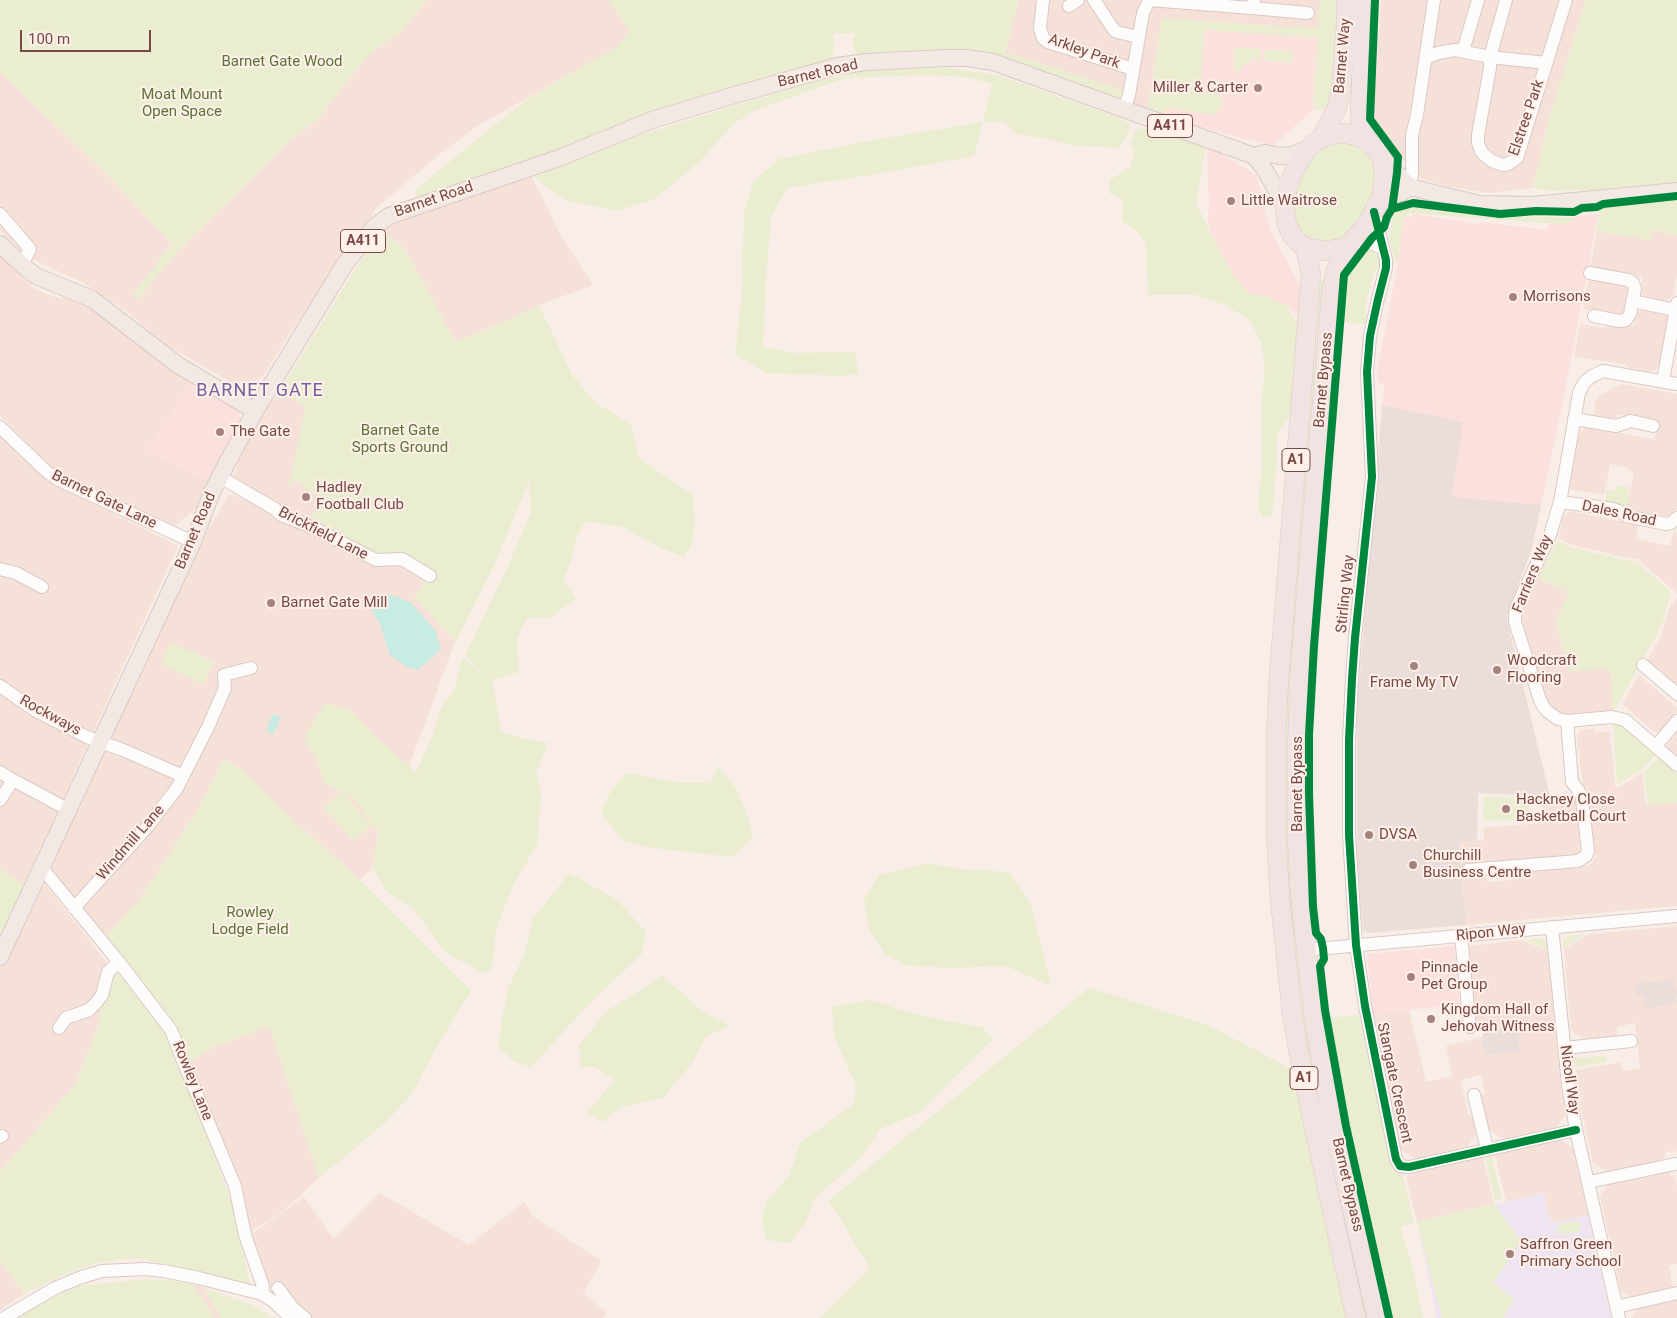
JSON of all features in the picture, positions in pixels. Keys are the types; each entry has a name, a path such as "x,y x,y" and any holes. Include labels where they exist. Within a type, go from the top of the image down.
{"highway":[{"name":"Barnet Way","path":"1314,143 1337,108 1341,90 1346,0"},
{"name":"Barnet Way","path":"1365,0 1360,119 1368,141"},
{"path":"1344,133 1368,141 1383,160 1384,181 1377,205 1366,226 1349,246 1324,251 1305,248 1292,235 1287,225 1284,203 1288,187 1295,169 1314,143 1334,134 1344,133"},
{"name":"Barnet Bypass","path":"1349,246 1335,273 1331,295 1299,698 1297,831 1300,893 1314,1016 1330,1112 1377,1318"},
{"name":"Barnet Bypass","path":"1305,248 1311,274 1279,676 1276,780 1277,853 1292,1015 1324,1178 1356,1318"}],"main road":[{"name":"Barnet Road","path":"0,957 193,542 212,492 255,411 345,264 372,228 389,216 558,158 652,120 837,66 867,62 967,58 993,62 1254,156 1265,153 1280,156 1292,155 1314,143"},
{"path":"1254,156 1263,167 1284,203"},
{"path":"1383,160 1410,187 1479,204 1532,205 1677,191"},
{"path":"1377,205 1410,187"},
{"path":"0,244 36,276 92,299 178,365 255,411"}],"street":[{"name":"Arkley Park","path":"1043,0 1040,28 1043,38 1048,42 1134,69"},
{"path":"1094,0 1114,30 1138,37"},
{"name":"Arkley Park","path":"1124,110 1129,95 1143,13 1149,0 1253,4 1308,13"},
{"path":"1410,187 1412,136 1417,115 1434,0"},
{"path":"1463,51 1478,0"},
{"name":"Elstree Park","path":"1506,0 1490,57 1490,68 1478,135 1478,143 1487,157 1498,164 1508,164 1516,158 1566,0"},
{"name":"Elstree Park","path":"1426,58 1447,51 1463,51 1490,57 1546,63"},
{"name":"Stirling Way","path":"1356,945 1349,835 1349,740 1355,638 1372,477 1367,395 1368,348 1374,312 1386,268 1386,260 1379,232 1377,205"},
{"path":"0,214 30,249 22,265"},
{"path":"1349,246 1369,242 1382,248"},
{"path":"1590,273 1628,280 1633,283 1634,289 1630,314 1626,320 1619,321 1594,316"},
{"path":"1632,301 1676,306 1662,381"},
{"name":"Farriers Way","path":"1567,721 1553,716 1543,706 1515,622 1516,608 1550,535 1560,502 1581,388 1588,379 1603,371 1677,384"},
{"path":"1574,419 1616,426 1631,422 1653,426"},
{"name":"Barnet Gate Lane","path":"0,427 57,479 193,542"},
{"name":"Brickfield Lane","path":"220,477 281,515 314,528 376,560 402,559 430,576"},
{"name":"Dales Road","path":"1560,502 1613,509 1626,516 1666,524 1671,523 1677,518"},
{"path":"0,569 16,573 27,586 42,587"},
{"path":"1642,665 1677,694"},
{"name":"Windmill Lane","path":"74,908 148,826 177,788 208,727 225,688 224,675 251,668"},
{"name":"Rockways","path":"0,686 36,711 101,742"},
{"path":"1468,870 1578,861 1586,856 1588,851 1582,798 1572,782 1567,721 1610,717 1625,720 1677,765"},
{"path":"1656,746 1677,721"},
{"path":"101,742 183,776"},
{"path":"0,772 69,810"},
{"path":"0,800 13,780"},
{"name":"Rowley Lane","path":"42,868 119,962 171,1030 235,1186 245,1235 263,1286 262,1294"},
{"name":"Ripon Way","path":"1306,950 1677,916"},
{"name":"Nicoll Way","path":"1552,927 1568,1084 1576,1130 1618,1312"},
{"path":"1461,936 1470,1027"},
{"name":"Stangate Crescent","path":"1356,945 1374,1057 1398,1163 1404,1167 1409,1167 1576,1130"},
{"path":"59,1028 66,1018 89,1010 96,1003 102,995 108,972 119,962"},
{"path":"1565,1048 1631,1041"},
{"path":"1474,1095 1487,1149"},
{"path":"1589,1182 1675,1164"},
{"path":"4,1318 54,1288 79,1278 102,1271 144,1269 199,1278 262,1294 278,1305 291,1318"},
{"path":"278,1288 293,1308 305,1318"},
{"path":"1618,1312 1677,1293"}],"shaded area":[{"path":"427,0 609,0 630,31 618,46 608,53 477,126 440,154 375,209 366,228 341,266 291,331 263,377 250,384 231,382 168,346 126,311 84,283 38,262 18,248 0,230 0,72 106,173 178,251 290,141 319,118 341,88 371,53 401,32"},
{"path":"1018,0 1320,0 1319,29 1162,18 1147,111 1004,61"},
{"path":"1381,0 1586,0 1549,118 1533,188 1488,193 1446,186 1420,178 1398,153 1372,118"},
{"path":"1162,18 1319,29 1313,102 1315,108 1273,146 1168,119 1147,111"},
{"path":"1207,146 1257,175 1270,230 1303,291 1305,325 1286,304 1259,300 1238,285 1219,258 1208,221"},
{"path":"531,175 560,234 593,285 539,305 509,320 455,342 405,249 382,230 399,220"},
{"path":"1413,214 1479,224 1483,222 1547,230 1551,220 1598,214 1565,391 1541,505 1452,497 1463,422 1382,405 1385,386 1379,383 1377,378 1378,367 1404,220 1405,217 1412,217"},
{"path":"1652,230 1677,235 1677,274 1673,296 1665,301 1645,298 1641,292 1643,277 1590,268 1597,231 1650,240"},
{"path":"0,250 19,274 35,289 54,297 77,300 99,310 193,380 147,450 209,482 197,508 173,527 58,473 0,416"},
{"path":"1589,278 1624,284 1629,290 1625,311 1619,315 1583,309"},
{"path":"1644,308 1665,313 1669,319 1658,368 1650,372 1630,368 1625,364 1574,357 1580,324 1605,328 1610,322 1634,326 1637,313"},
{"path":"193,380 226,400 240,413 241,423 229,448 217,464 209,482 147,450"},
{"path":"1621,384 1677,394 1677,509 1669,516 1655,516 1626,510 1634,474 1628,468 1610,464 1604,495 1568,489 1576,439 1584,429 1593,427 1655,440 1658,422 1617,414 1617,417 1611,420 1593,416 1597,397"},
{"path":"276,397 290,398 306,406 290,486 297,479 323,501 304,524 402,559 430,575 414,596 455,642 371,869 360,880 282,810 241,769 224,759 197,811 140,899 106,936 49,867 194,554 229,494 274,508 234,477 241,449 256,420"},
{"path":"1382,405 1463,422 1452,497 1541,505 1532,548 1507,616 1550,796 1478,793 1477,840 1459,842 1466,925 1368,933 1363,931 1357,854 1357,710"},
{"path":"0,435 53,483 178,546 79,763 27,887 0,868"},
{"path":"1569,511 1638,525 1636,539 1670,546 1673,534 1677,532 1677,593 1637,559 1569,544 1559,538 1563,518"},
{"path":"1538,578 1569,592 1556,621 1569,671 1605,669 1610,673 1613,710 1563,715 1553,712 1543,700 1522,619 1523,610"},
{"path":"1677,598 1677,688 1646,663 1661,636 1670,606"},
{"path":"1639,675 1677,708 1677,712 1661,731 1655,732 1622,704"},
{"path":"1594,729 1595,732 1610,731 1615,787 1619,787 1642,773 1646,806 1677,803 1677,906 1466,925 1459,841 1484,840 1483,828 1543,823 1541,800 1556,799 1573,794 1577,803 1581,851 1576,856 1485,864 1487,882 1512,880 1512,873 1585,866 1591,864 1595,858 1588,787 1583,787 1577,735 1581,730"},
{"path":"1677,734 1677,757 1667,747"},
{"path":"45,884 108,964 103,970 100,1021 75,1085 0,1172 0,964"},
{"path":"1677,926 1677,989 1675,989 1673,979 1635,985 1643,994 1677,1004 1677,1154 1676,1151 1666,1152 1663,1160 1608,1172 1593,1163 1578,1095 1576,1070 1621,1062 1623,1071 1640,1068 1635,1023 1617,1027 1617,1037 1584,1040 1571,1030 1564,949 1589,934"},
{"path":"1521,940 1548,951 1561,1086 1566,1114 1556,1127 1504,1139 1488,1129 1480,1095 1485,1094 1481,1075 1461,1080 1468,1115 1474,1117 1478,1131 1467,1148 1416,1159 1399,1148 1378,1047 1373,1013 1409,1010 1426,1082 1452,1076 1446,1046 1482,1037 1484,1055 1519,1052 1517,1028 1485,1031 1478,1024 1473,1024 1468,946"},
{"path":"1454,946 1460,1005 1373,1013 1367,954"},
{"path":"1674,979 1675,989 1677,989 1677,1004 1645,1008 1643,994 1636,995 1635,984"},
{"path":"269,1026 319,1178 283,1211 249,1233 189,1063 207,1050"},
{"path":"1517,1028 1520,1052 1484,1055 1482,1037 1485,1031"},
{"path":"1559,1139 1573,1148 1588,1215 1551,1223 1544,1193 1506,1202 1495,1154"},
{"path":"1483,1157 1494,1204 1417,1222 1406,1177 1409,1174"},
{"path":"1669,1171 1671,1176 1675,1176 1677,1186 1677,1264 1669,1266 1673,1289 1634,1298 1621,1291 1600,1196 1610,1182"},
{"path":"380,1193 469,1245 524,1202 534,1217 601,1261 583,1294 607,1312 603,1318 298,1318 275,1294 249,1236 304,1197 334,1239"},
{"name":"Saffron Green Primary School","path":"1544,1193 1551,1223 1588,1215 1611,1318 1437,1318 1417,1222"},
{"path":"0,1262 24,1293 0,1311"},
{"path":"191,1282 266,1313 272,1318 215,1318"},
{"path":"1677,1299 1677,1318 1631,1318 1637,1308"}],"green space":[{"name":"Moat Mount Open Space","path":"0,0 427,0 400,33 371,53 341,88 319,118 290,141 178,251 138,299 133,295 172,244 106,173 0,72"},
{"path":"609,0 1018,0 1004,61 874,57 855,54 852,41 855,33 833,33 832,60 660,110 520,164 416,200 415,190 527,99 618,46 629,31"},
{"path":"1320,0 1339,0 1334,75 1327,107 1317,111 1313,102 1318,38 1205,30 1200,92 1220,95 1221,110 1211,115 1168,108 1162,116 1148,108 1162,18 1318,29"},
{"path":"1586,0 1677,0 1677,185 1637,189 1551,191 1533,188 1549,118"},
{"path":"1235,48 1260,49 1260,61 1258,62 1256,58 1234,73"},
{"path":"1265,50 1293,51 1292,63 1265,61"},
{"path":"1011,54 1123,90 1126,94 1123,100 1010,63 1008,58"},
{"path":"896,67 950,68 996,75 1118,117 1130,124 1126,139 1118,148 1070,145 1049,139 1018,134 1004,122 983,122 992,84 965,77 929,75 845,78 754,111 735,123 698,163 655,199 616,211 565,200 531,175 609,145 799,86 862,70"},
{"path":"983,122 974,156 787,188 771,217 763,347 795,353 855,352 858,374 842,376 767,373 735,355 742,293 744,214 753,182 779,159 885,138"},
{"path":"1140,128 1206,146 1196,203 1210,232 1234,276 1250,294 1267,296 1287,306 1298,327 1292,413 1277,434 1277,459 1272,515 1263,518 1258,506 1262,466 1261,411 1265,367 1261,342 1249,320 1225,305 1196,295 1148,295 1146,243 1136,230 1122,221 1123,199 1109,193 1110,180 1131,166 1134,150 1130,143 1135,132"},
{"path":"1335,141 1355,145 1369,155 1376,170 1376,188 1366,209 1345,237 1331,243 1317,243 1302,236 1294,224 1292,207 1300,179 1312,156 1322,147"},
{"path":"1677,199 1677,235 1652,230 1650,240 1597,231 1598,214 1603,205"},
{"path":"1412,205 1502,217 1574,217 1574,221 1568,224 1546,223 1409,213 1404,220 1397,265 1389,240 1392,219 1397,211"},
{"name":"Barnet Gate Sports Ground","path":"382,230 405,249 455,342 509,320 539,305 572,375 596,403 631,425 639,458 693,495 695,523 692,542 684,557 659,547 622,527 585,521 576,539 571,561 563,580 576,599 551,617 527,618 517,638 519,672 492,680 501,732 548,743 536,773 541,793 537,845 514,883 496,929 492,968 484,974 445,952 415,911 387,892 373,868 378,832 354,799 342,792 371,825 354,841 324,808 341,792 324,783 318,763 304,738 325,703 350,710 378,739 416,772 433,735 441,708 454,691 462,658 485,675 465,656 509,564 531,512 529,481 494,566 456,642 414,596 430,576 402,559 376,560 304,524 323,501 297,480 289,487 306,406 290,398 276,397 366,252"},
{"path":"1367,248 1377,255 1380,263 1379,268 1375,270 1365,306 1367,313 1365,324 1343,322 1347,275"},
{"path":"1319,280 1323,280 1317,366 1295,926 1369,1318 1364,1318 1321,1126 1301,1021 1290,926 1284,831 1284,745 1288,658"},
{"path":"1615,485 1630,488 1626,510 1605,503 1607,490 1614,491"},
{"path":"1557,541 1570,547 1638,563 1671,592 1662,625 1615,710 1613,710 1610,673 1605,669 1569,671 1556,621 1569,592 1538,578"},
{"path":"171,642 214,662 203,684 161,664"},
{"path":"1613,723 1629,732 1656,755 1643,769 1617,784"},
{"path":"1659,757 1677,774 1677,803 1648,806 1644,773"},
{"name":"Rowley Lodge Field","path":"224,759 241,769 282,810 360,880 471,991 437,1046 412,1094 384,1124 319,1178 269,1026 207,1050 189,1063 106,936 140,899 197,811"},
{"path":"718,766 736,788 749,820 753,836 732,857 646,847 621,839 601,811 611,791 627,773 680,783 710,783"},
{"name":"Hackney Close Basketball Court","path":"1484,797 1529,799 1528,821 1483,820"},
{"path":"930,863 959,869 1008,872 1030,901 1051,986 1006,966 950,968 906,965 885,954 869,929 864,900 879,875"},
{"path":"0,868 27,887 0,934"},
{"path":"569,873 617,900 646,932 642,954 590,1003 531,1067 515,1062 498,1047 508,988 524,955 533,919"},
{"path":"1585,934 1563,948 1563,940 1569,936"},
{"path":"1540,938 1547,943 1547,949 1524,940"},
{"path":"116,971 164,1031 181,1069 234,1209 250,1285 136,1258 98,1263 68,1273 24,1293 0,1262 0,1172 75,1085 100,1022 102,995"},
{"path":"662,976 704,1012 729,1026 706,1036 693,1062 663,1098 624,1106 602,1122 587,1112 615,1080 596,1067 581,1067 579,1045 607,1011"},
{"path":"1089,988 1208,1025 1295,1071 1348,1318 820,1318 870,1269 829,1200"},
{"path":"871,1000 904,1011 982,1027 993,1039 921,1112 880,1129 859,1160 815,1198 806,1221 790,1243 766,1240 762,1218 767,1201 789,1176 801,1142 854,1104 856,1085 834,1037 832,1007"},
{"path":"1358,1015 1364,1027 1414,1223 1400,1226 1412,1266 1423,1318 1391,1318 1349,1133 1328,1018"},
{"path":"1603,1056 1607,1058 1607,1062 1576,1067 1574,1065 1574,1058"},
{"path":"1491,1155 1502,1199 1495,1200 1485,1156"},
{"path":"1494,1204 1521,1241 1493,1283 1514,1299 1503,1318 1442,1318 1417,1222"},
{"path":"1579,1220 1581,1231 1560,1235 1558,1224"},
{"path":"149,1279 191,1282 215,1318 18,1318 40,1304 78,1286"},
{"path":"207,1289 252,1305 275,1318 221,1318 206,1293"}],"water":[{"path":"390,594 411,603 435,630 441,649 418,670 407,667 390,655 380,624 372,611 376,599"},
{"path":"273,714 281,717 273,735 266,731"}],"cycle path":[{"path":"1375,0 1370,119 1398,157 1397,173 1392,209 1384,227 1372,238 1344,275 1314,646 1309,735 1309,794 1313,907 1316,933 1321,939 1323,948 1324,959 1320,966 1325,1010 1346,1126 1389,1318"},
{"path":"1392,209 1413,203 1500,214 1536,211 1574,212 1582,208 1597,207 1603,204 1677,196"},
{"path":"1374,212 1386,260 1386,268 1370,336 1367,372 1372,477 1352,679 1349,740 1349,835 1356,945 1365,1006 1396,1159 1400,1166 1409,1167 1576,1130"}],"place":[{"name":"Miller & Carter","path":"1258,88"},
{"name":"Little Waitrose","path":"1231,201"},
{"name":"Morrisons","path":"1513,297"},
{"name":"The Gate","path":"220,432"},
{"name":"Hadley Football Club","path":"306,497"},
{"name":"Barnet Gate Mill","path":"271,603"},
{"name":"Frame My TV","path":"1414,666"},
{"name":"Woodcraft Flooring","path":"1497,670"},
{"name":"Hackney Close Basketball Court","path":"1506,809"},
{"name":"DVSA","path":"1369,835"},
{"name":"Churchill Business Centre","path":"1413,865"},
{"name":"Pinnacle Pet Group","path":"1411,977"},
{"name":"Kingdom Hall of Jehovah Witness","path":"1431,1019"},
{"name":"Saffron Green Primary School","path":"1510,1254"}],"district":[{"name":"BARNET GATE","path":"260,391"}],"park label":[{"name":"Barnet Gate Wood","path":"282,62"}]}
